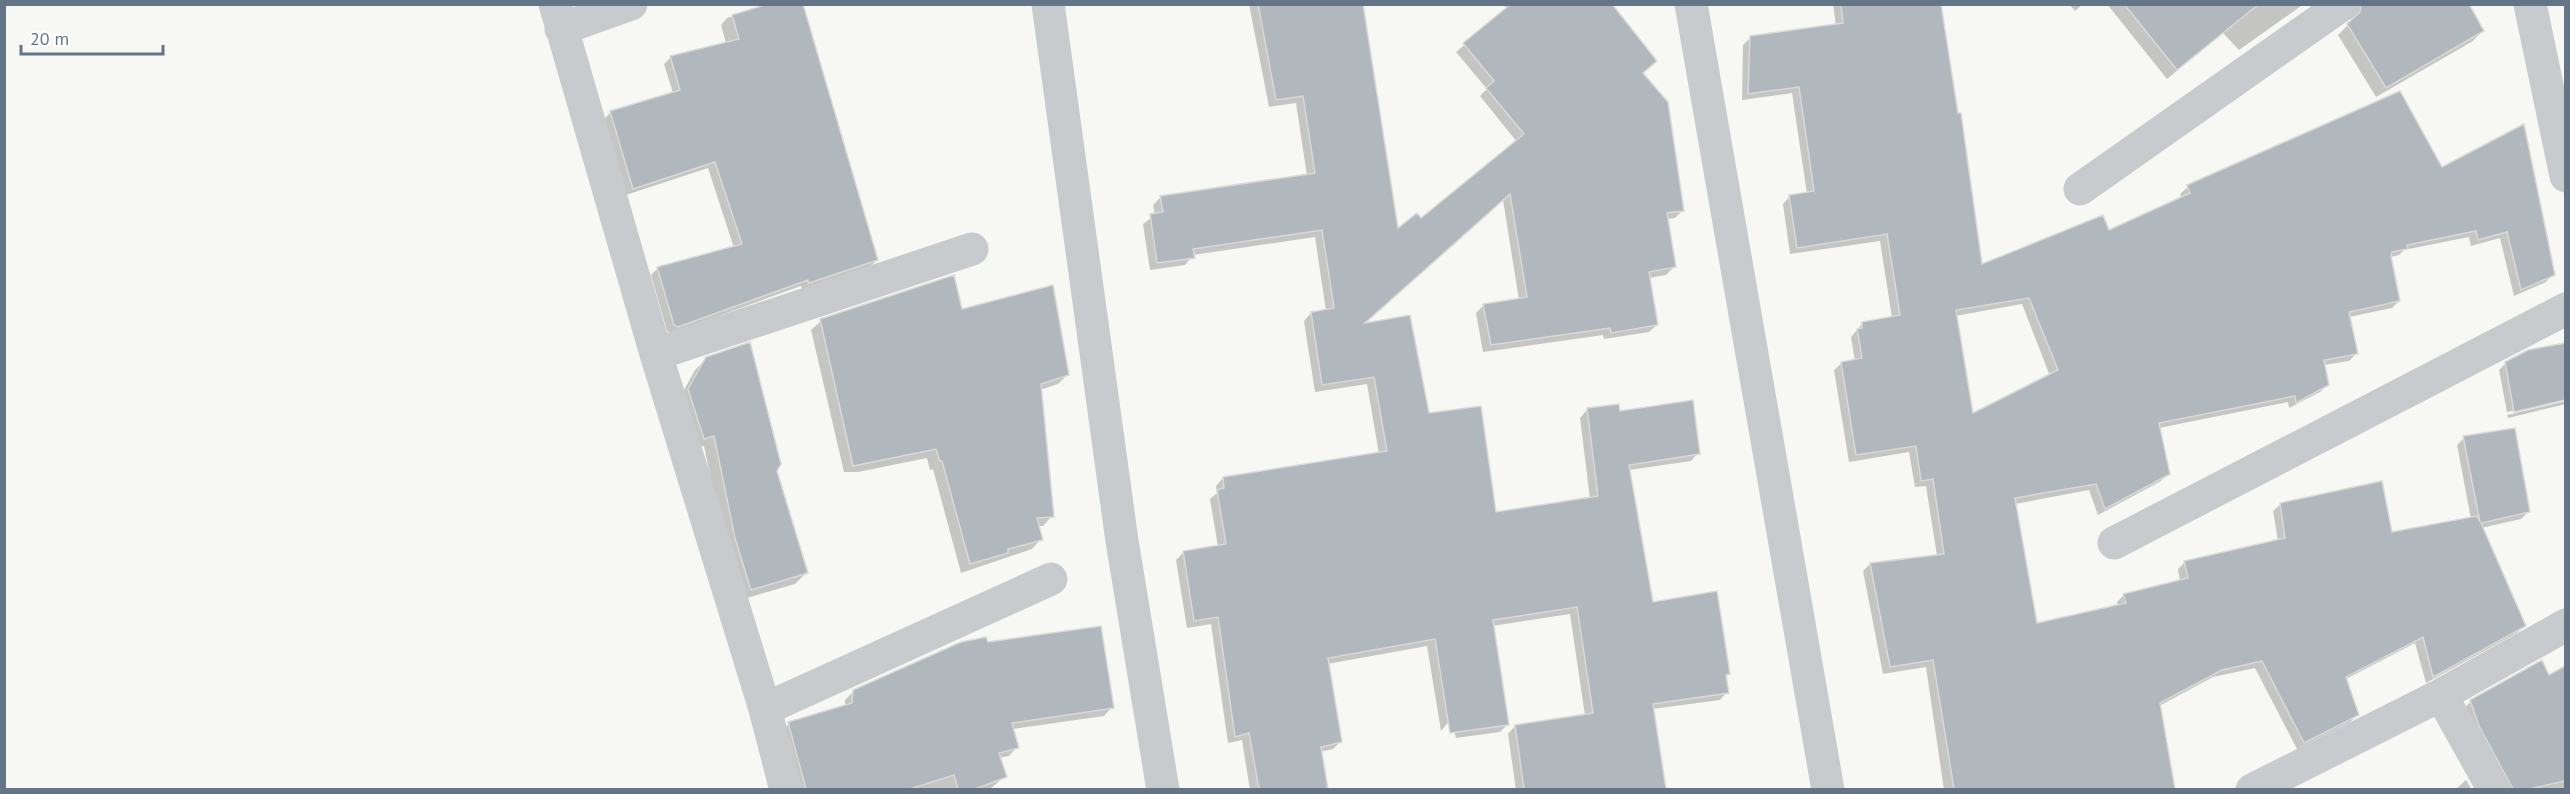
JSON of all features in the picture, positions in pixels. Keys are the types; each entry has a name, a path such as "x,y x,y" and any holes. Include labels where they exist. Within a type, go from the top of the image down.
{"street":[{"path":"632,4 558,17 656,354 765,709 786,789"},
{"path":"1048,4 1122,541 1162,789"},
{"path":"1691,4 1828,789"},
{"path":"2080,189 2343,4"},
{"path":"2530,4 2565,176"},
{"path":"656,354 972,249"},
{"path":"2114,543 2565,309"},
{"path":"765,709 1051,579"},
{"path":"2253,789 2441,695 2565,625"},
{"path":"2441,695 2494,789"}],"building":[{"path":"768,4 803,4 878,260 809,283 808,280 678,327 674,325 657,267 742,244 715,162 633,189 610,111 680,90 670,56 739,39 732,15"},
{"path":"1258,4 1363,4 1398,228 1417,213 1421,218 1524,134 1486,88 1494,81 1463,43 1511,4 1612,4 1657,61 1643,73 1668,102 1684,211 1667,213 1676,267 1649,272 1658,325 1611,333 1610,328 1491,345 1483,304 1527,297 1510,194 1365,323 1410,315 1429,413 1481,406 1496,512 1598,496 1587,408 1619,404 1620,411 1693,400 1700,454 1629,465 1653,602 1717,591 1730,674 1726,675 1729,693 1653,704 1666,789 1524,789 1515,725 1593,713 1577,607 1493,620 1509,725 1450,733 1435,639 1328,658 1342,742 1321,747 1328,789 1259,789 1249,733 1235,737 1218,617 1194,621 1183,551 1226,544 1217,490 1224,488 1223,477 1387,451 1374,377 1322,385 1311,312 1334,308 1322,230 1193,249 1195,258 1157,263 1150,214 1163,212 1160,196 1315,173 1303,96 1276,100"},
{"path":"1841,4 1941,4 1958,113 1961,113 1982,264 2103,215 2109,230 2190,193 2187,185 2400,91 2442,167 2524,124 2555,275 2521,290 2507,232 2478,240 2476,231 2407,245 2408,249 2392,252 2391,256 2400,301 2349,312 2358,354 2324,360 2329,385 2296,403 2295,396 2159,423 2170,474 2105,509 2096,484 2015,498 2037,623 2126,603 2123,594 2188,578 2184,561 2285,538 2280,503 2382,481 2392,532 2477,516 2480,522 2463,436 2515,428 2530,512 2481,523 2526,626 2433,677 2423,637 2346,677 2359,715 2304,743 2262,661 2222,670 2160,703 2175,789 1954,789 1933,660 1890,667 1870,563 1944,554 1933,479 1921,481 1916,446 1856,455 1841,362 1862,358 1857,329 1862,328 1862,322 1900,315 1887,234 1797,248 1789,195 1814,191 1799,87 1748,94 1750,36 1843,23","holes":["2029,298 2058,370 1973,413 1956,310"]},
{"path":"2124,4 2259,4 2177,70"},
{"path":"2361,4 2469,4 2484,31 2386,88 2347,24 2360,12"},
{"path":"954,275 962,309 1053,285 1069,375 1041,384 1054,517 1037,518 1043,540 1008,549 1008,553 970,564 942,461 936,449 853,466 820,319"},
{"path":"750,342 781,464 777,471 808,573 751,590 735,538 714,436 704,439 688,389 706,357"},
{"path":"2565,343 2565,400 2514,412 2505,362 2528,350"},
{"path":"1101,626 1114,708 1012,723 1019,748 999,753 1007,777 975,789 958,789 954,775 910,789 806,789 788,722 852,703 853,690 961,642 986,637 988,642"},
{"path":"2542,660 2549,675 2565,666 2565,781 2529,789 2513,789 2479,726 2470,700"}]}
